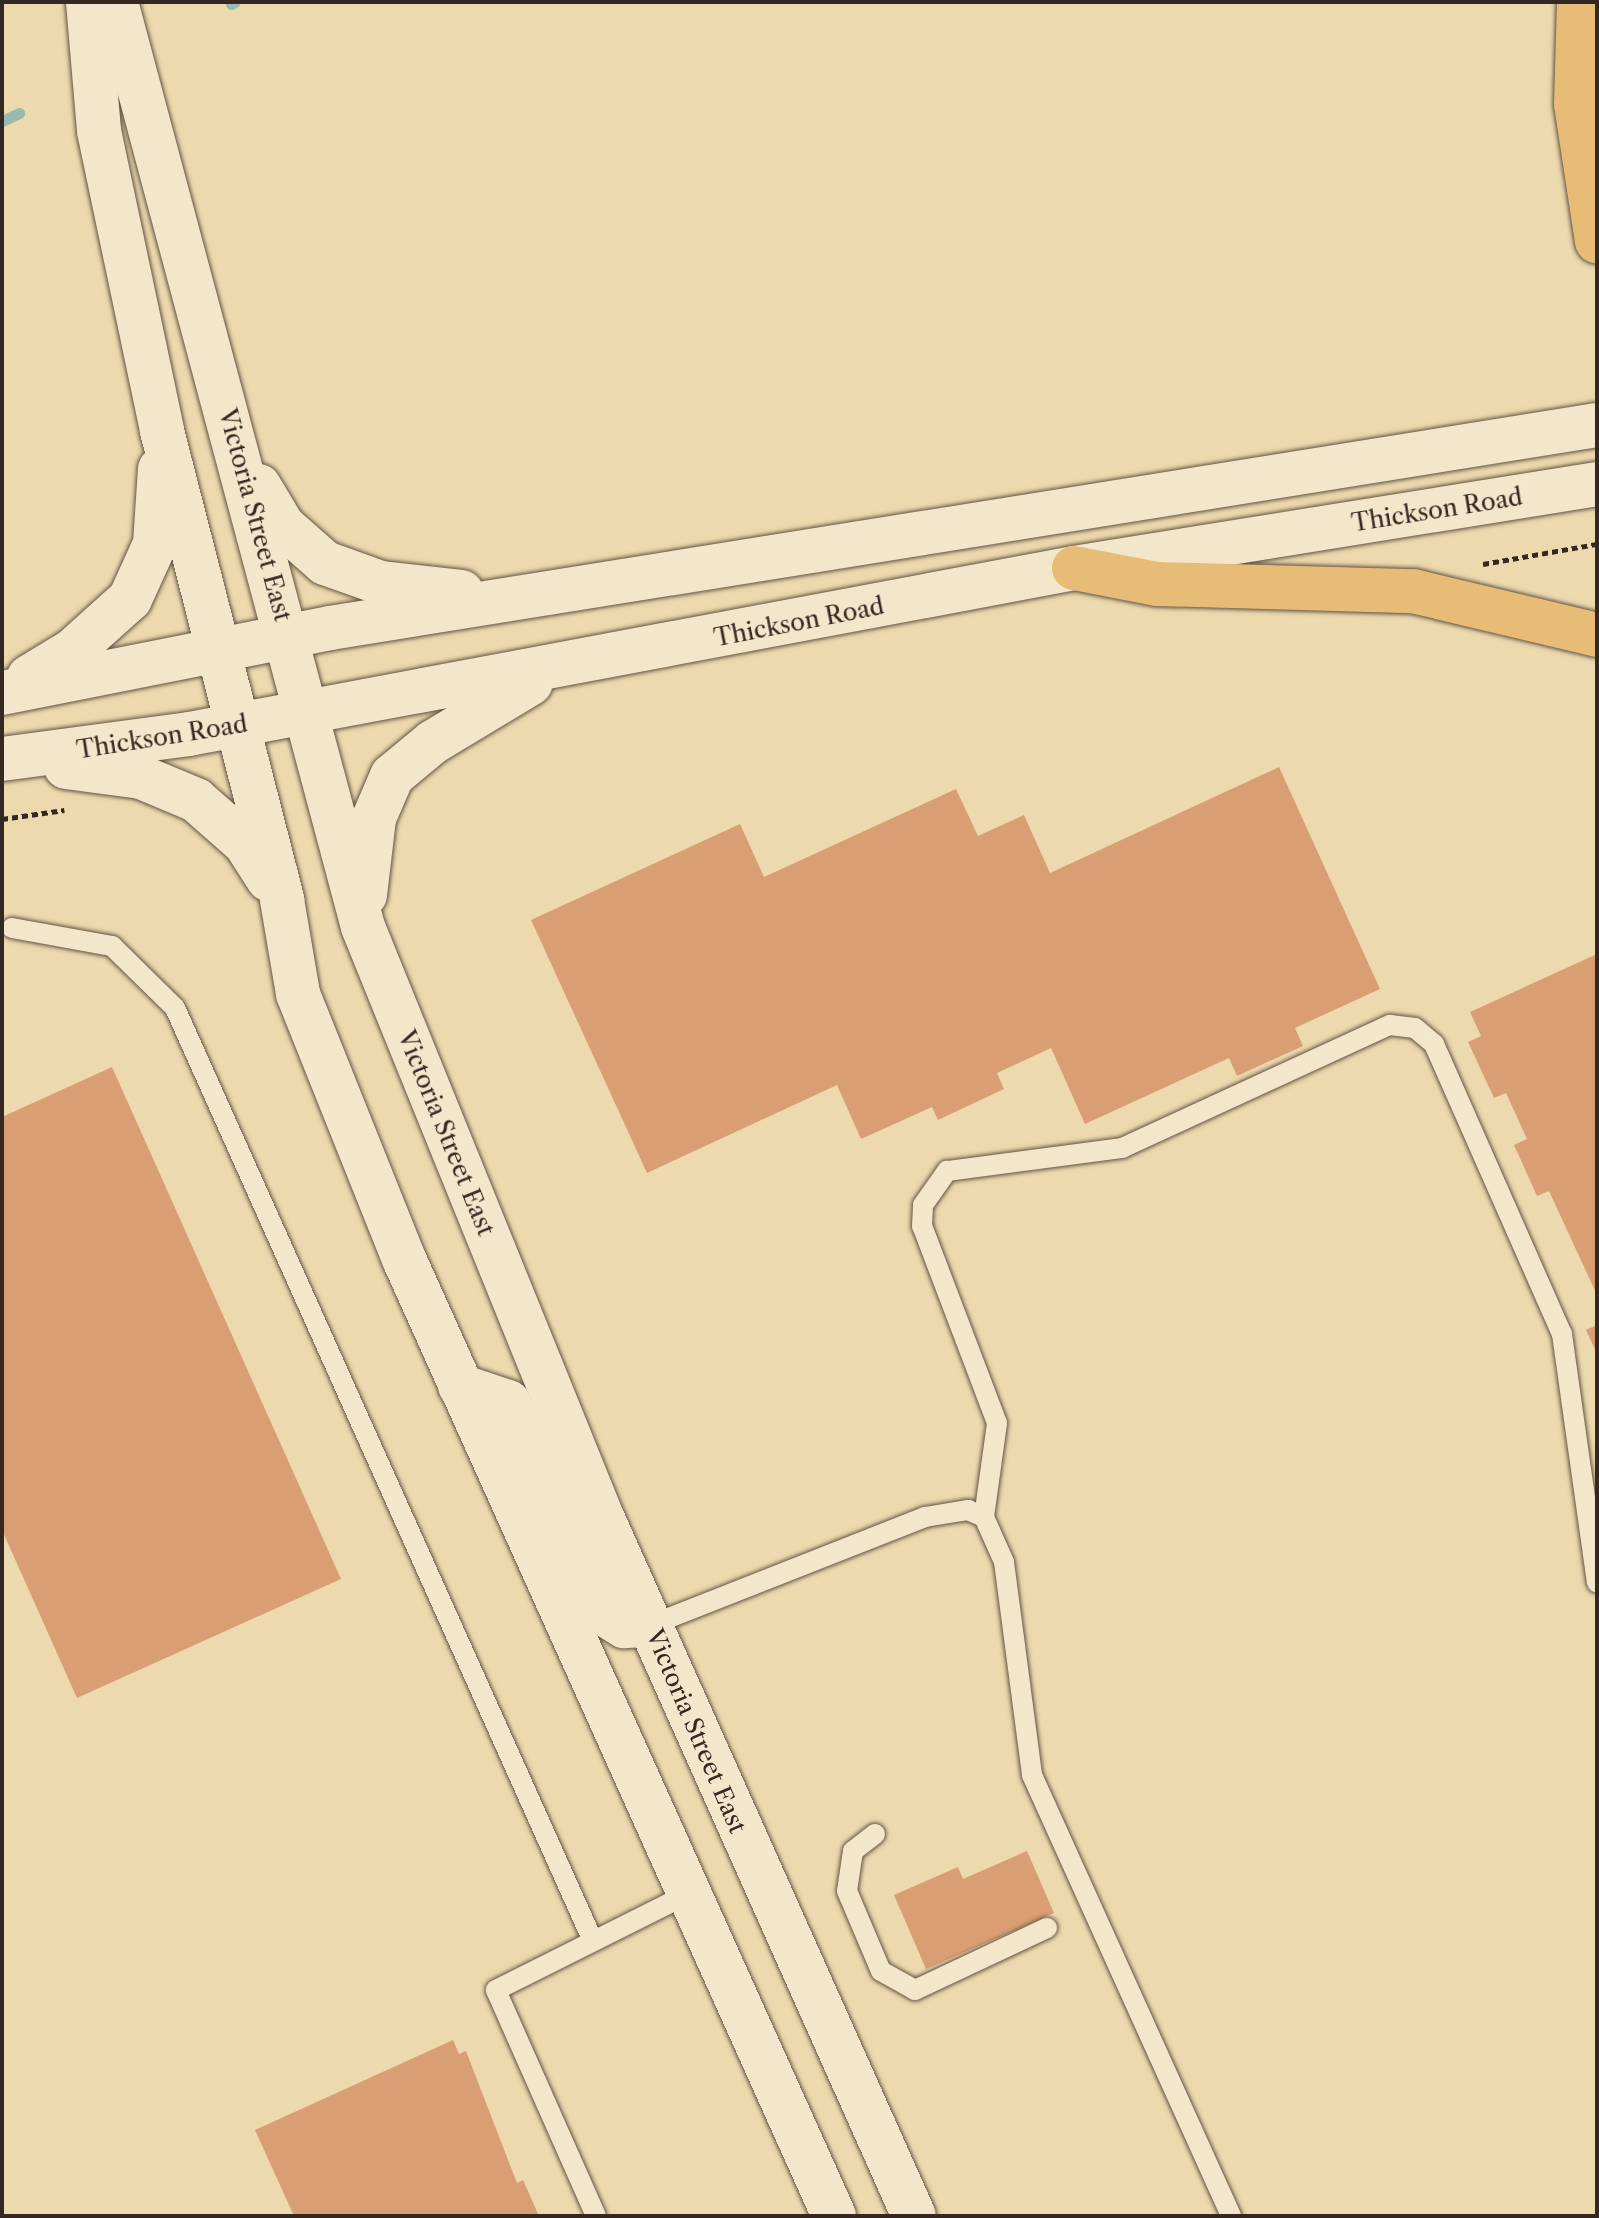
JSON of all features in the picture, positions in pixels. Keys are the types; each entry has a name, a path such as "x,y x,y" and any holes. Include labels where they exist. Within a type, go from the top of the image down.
{"highway":[{"path":"1579,2 1576,104 1597,241"},
{"path":"1074,568 1157,584 1413,591 1597,635"}],"main road":[{"path":"88,2 99,131 162,431 282,900 298,994 460,1386 684,1896 834,2216"},
{"name":"Victoria Street East","path":"116,2 239,452 363,927 651,1625 914,2216"},
{"path":"4,692 287,637 520,597 1597,425"},
{"path":"4,692 72,651 130,599 155,544 162,431"},
{"path":"239,452 283,526 325,563 381,583 520,597"},
{"name":"Thickson Road","path":"9,760 237,725 554,670 1074,568 1597,484"},
{"path":"363,927 374,818 392,776 433,742 554,670"},
{"path":"9,760 141,777 196,800 245,843 282,900"},
{"path":"460,1386 508,1402 603,1613 624,1626 651,1625"}],"lane":[{"path":"12,928 112,946 175,1008 593,1941"},
{"path":"1231,2216 1032,1775 1004,1562 984,1517 997,1423 922,1226 931,1188 947,1171 1122,1148 1390,1025 1415,1028 1434,1044 1562,1334 1597,1583"},
{"path":"651,1625 925,1517 968,1510 984,1517"},
{"path":"875,1834 853,1851 847,1891 881,1971 915,1990 1047,1928"},
{"path":"596,2216 496,1990 684,1896"}],"path":[{"path":"1466,567 1597,544"}],"building":[{"path":"1279,767 1380,989 1295,1028 1303,1046 1237,1076 1229,1058 1085,1124 1051,1048 997,1073 1004,1089 938,1120 932,1107 861,1139 837,1085 647,1173 531,920 740,824 764,877 956,789 978,836 1024,815 1050,873"},
{"path":"1597,954 1597,1295 1549,1191 1537,1196 1514,1145 1527,1139 1506,1093 1494,1098 1468,1042 1481,1036 1470,1012"},
{"path":"112,1067 341,1579 77,1698 2,1530 2,1117"},
{"path":"1597,1325 1597,1354 1586,1330"},
{"path":"1027,1851 1054,1913 926,1969 894,1895 958,1867 963,1879"},
{"path":"453,2040 459,2054 466,2051 517,2183 523,2180 539,2216 294,2216 255,2130"}],"waterway":[{"path":"231,4 235,2"},
{"path":"2,121 19,113"}]}
